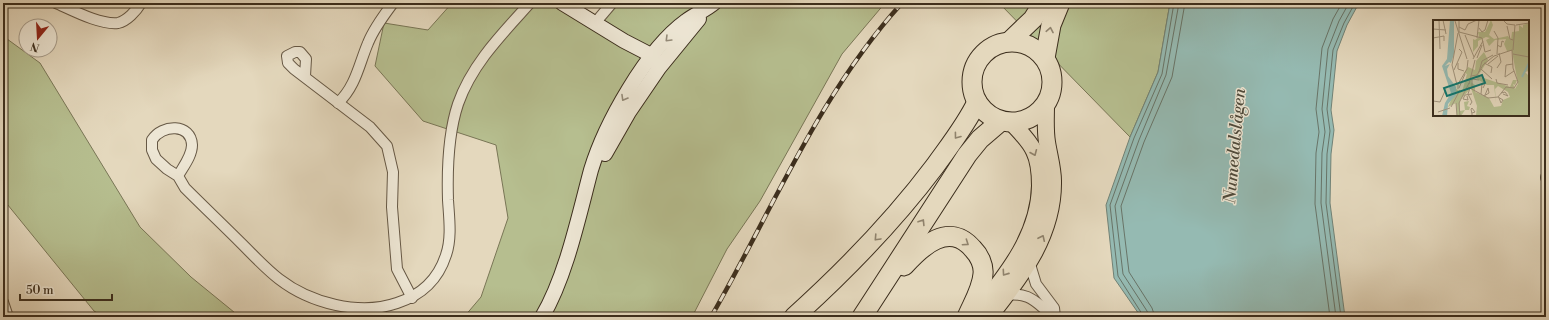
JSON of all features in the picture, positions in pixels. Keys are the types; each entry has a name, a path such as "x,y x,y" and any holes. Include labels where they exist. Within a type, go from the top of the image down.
{"highway":[{"path":"1006,122 987,114 977,102 972,83 976,63 990,48 1010,41 1033,19 1043,3"},
{"path":"1045,58 1051,26 1060,3"},
{"path":"867,310 967,155 980,139 1006,122 1030,119 1046,105 1052,91 1053,81 1052,71 1045,58 1030,45 1010,41"},
{"path":"794,317 852,264 889,224 964,128 977,102"},
{"path":"867,310 920,248 936,239 957,237 974,249 982,262 983,272 981,284 967,317"}],"main road":[{"path":"989,317 1006,296 1029,262 1047,228 1052,203 1053,175 1047,138 1046,105"},
{"path":"973,317 1021,250 1034,224 1037,213 1040,181 1036,156 1028,142 1006,122"}],"street":[{"path":"56,3 106,22 119,23 130,17 141,3"},
{"path":"338,103 348,93 364,58 368,43 393,3"},
{"path":"178,176 190,155 192,145 189,136 179,129 170,128 156,135 152,140 152,150 156,159 178,176 185,188 266,268 293,289 331,304 361,308 383,306 412,298 424,290 435,278 447,253 449,236 448,188 450,144 458,105 466,84 473,71 530,3"},
{"path":"562,3 624,41 652,63"},
{"path":"595,23 612,3"},
{"path":"542,317 558,280 584,201 612,141 652,63 711,6"},
{"path":"305,76 370,127 387,146 392,172 392,207 397,268 412,298"},
{"path":"1029,262 1036,284 1054,308 1055,317"},
{"path":"1006,296 1016,294 1030,297 1055,317"},
{"path":"3,302 8,317"}],"green space":[{"path":"452,3 573,3 597,20 609,3 885,3 842,54 760,201 727,249 692,317 464,317 481,297 508,218 496,145 423,121 375,66 384,23 428,30"},
{"path":"999,3 1170,3 1158,72 1130,137"},
{"path":"3,36 18,47 18,58 33,58 40,63 140,227 191,277 240,317 104,317 94,311 3,199"}],"water":[{"name":"Numedalslågen","path":"1170,3 1359,3 1347,25 1337,51 1331,110 1334,130 1331,154 1330,203 1345,317 1141,317 1114,278 1106,205 1130,137 1158,72"}],"railway":[{"path":"711,317 821,114 872,38 902,3"}]}
